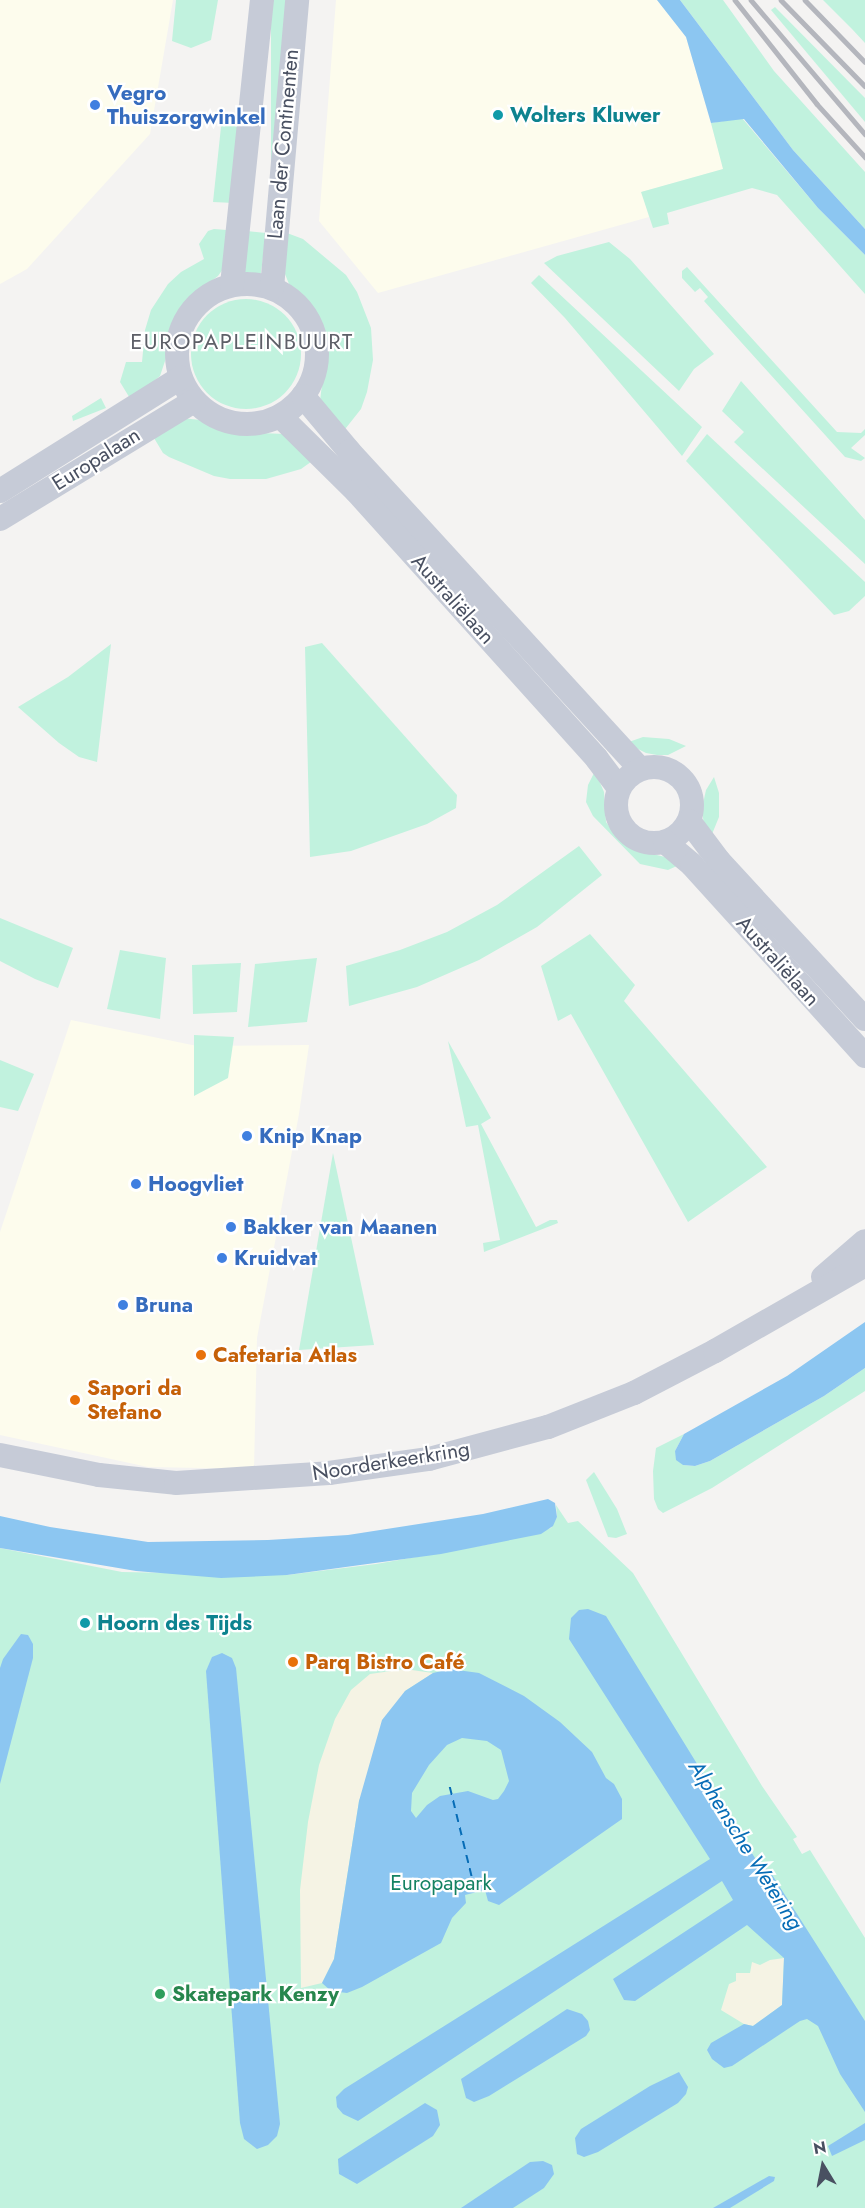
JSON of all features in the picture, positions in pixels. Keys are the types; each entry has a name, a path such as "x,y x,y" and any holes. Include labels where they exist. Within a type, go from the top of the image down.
{"street":[{"name":"Laan der Continenten","path":"232,285 262,0"},
{"name":"Laan der Continenten","path":"272,288 297,0"},
{"path":"252,284 272,288 292,300 313,329 317,363 303,396 280,416 261,423 240,424 219,419 194,401 180,378 176,354 185,320 200,301 232,285 252,284"},
{"name":"Europalaan","path":"0,491 180,378"},
{"name":"Australiëlaan","path":"303,396 348,451 640,769"},
{"name":"Europalaan","path":"0,519 194,401"},
{"name":"Australiëlaan","path":"280,416 356,491 588,749 619,788"},
{"path":"664,767 684,780 693,800 689,821 679,834 665,842 643,842 625,830 616,810 619,788 628,776 640,769 664,767"},
{"name":"Australiëlaan","path":"689,821 719,861 865,1019"},
{"name":"Australiëlaan","path":"665,842 696,870 865,1056"},
{"name":"Noorderkeerkring","path":"789,1306 865,1241"},
{"name":"Noorderkeerkring","path":"0,1455 99,1475 176,1483 329,1473 429,1459 548,1426 634,1393 715,1351 789,1306 865,1265"}],"shaded area":[{"path":"0,0 173,0 150,134 27,269 0,284"},
{"name":"Wolters Kluwer","path":"336,0 657,0 686,37 724,169 642,192 649,217 378,293 319,221"},
{"path":"71,1020 197,1046 309,1045 299,1114 257,1338 254,1469 148,1467 0,1435 0,1232"}],"green space":[{"path":"176,0 218,0 211,40 191,48 172,41"},
{"path":"271,0 289,0 289,206 271,206"},
{"path":"680,0 723,0 774,71 865,172 865,229 793,150"},
{"path":"823,0 865,0 865,43 852,29"},
{"path":"775,7 865,98 865,122 771,10"},
{"path":"226,117 234,120 238,126 234,203 213,202 221,127"},
{"path":"742,118 818,208 865,255 865,294 777,195 752,188 667,213 669,224 653,228 641,192 723,169 711,123"},
{"path":"227,230 223,269 218,276 185,302 170,330 166,358 160,376 131,400 120,382 126,362 142,362 145,330 151,310 168,284 181,272 204,259 199,244 208,231"},
{"path":"247,231 266,233 261,273 259,274 244,272"},
{"path":"287,233 303,239 346,275 357,292 371,328 373,360 367,392 361,409 342,433 320,401 325,359 319,321 313,310 289,284 285,274"},
{"path":"609,242 630,259 714,354 694,369 679,391 544,263 557,256"},
{"path":"687,267 837,432 861,433 865,429 865,435 851,448 865,458 861,461 845,457 704,301 708,297 700,288 695,292 682,278 682,271"},
{"path":"539,275 702,427 682,456 565,318 531,283"},
{"path":"246,299 267,303 285,315 297,333 301,354 297,375 285,393 267,405 246,409 225,405 207,393 195,375 191,354 195,333 207,315 225,303"},
{"path":"741,381 865,520 865,564 734,442 744,432 722,411"},
{"path":"101,398 106,408 73,421 72,416"},
{"path":"181,418 201,420 222,430 235,432 285,434 315,459 301,469 266,479 230,479 214,476 163,453 151,433"},
{"path":"707,434 865,582 865,596 849,611 834,615 686,461"},
{"path":"322,643 457,795 456,808 427,824 351,851 310,857 305,647"},
{"path":"111,644 97,762 79,757 59,743 18,707 68,677"},
{"path":"643,737 669,739 686,746 668,755 657,755 646,753 626,743"},
{"path":"595,771 604,792 606,822 618,839 636,850 665,857 679,865 668,870 640,864 593,816 586,802 588,785"},
{"path":"714,777 719,793 719,817 710,839 704,827 702,808 706,790"},
{"path":"579,846 602,875 537,927 479,960 417,987 349,1006 346,966 400,950 447,932 497,905"},
{"path":"0,918 73,948 58,988 0,961"},
{"path":"590,934 635,985 624,1001 767,1167 688,1222 571,1014 558,1021 541,966"},
{"path":"120,950 166,958 160,1019 107,1009"},
{"path":"317,958 307,1022 248,1027 255,964"},
{"path":"241,963 237,1012 193,1014 192,965"},
{"path":"194,1035 234,1037 228,1078 194,1096"},
{"path":"448,1041 491,1118 481,1124 536,1227 550,1220 557,1220 558,1223 484,1252 483,1243 500,1240 478,1125 466,1127"},
{"path":"0,1060 34,1074 18,1111 0,1107"},
{"path":"333,1153 374,1345 299,1350"},
{"path":"865,1368 865,1391 712,1488 663,1513 658,1509 654,1499 653,1471 656,1448 684,1434 675,1451 683,1465 695,1466 710,1461 824,1396"},
{"path":"594,1472 617,1509 627,1534 616,1538 608,1537 586,1480"},
{"name":"Europapark","path":"556,1505 568,1523 578,1521 633,1573 762,1786 797,1837 793,1839 802,1854 810,1850 865,1938 865,2208 0,2208 0,1548 122,1572 287,1575 376,1564 490,1544 551,1528 557,1517"}],"sand":[{"path":"405,1669 433,1673 405,1691 359,1801 334,1959 322,1983 301,1988 300,1890 308,1822 319,1765 335,1719 351,1690 370,1674"},
{"path":"784,1958 782,2005 753,2026 744,2024 721,2010 729,1984 736,1981 736,1973 750,1973 752,1962 760,1965 770,1960"}],"water":[{"path":"657,0 680,0 793,150 865,229 865,255 818,208 744,119 711,123 686,37"},
{"path":"865,1322 865,1368 824,1396 710,1461 695,1466 683,1465 676,1460 675,1451 684,1434 787,1376"},
{"path":"548,1499 555,1503 557,1517 553,1526 541,1534 441,1554 287,1575 221,1578 136,1571 0,1548 0,1516 50,1527 148,1542 268,1540 348,1535 483,1514"},
{"name":"Alphensche Wetering","path":"588,1609 606,1616 755,1858 771,1873 865,2021 865,2112 840,2074 818,2026 807,2019 800,2021 732,2066 724,2068 712,2059 707,2050 711,2043 744,2024 753,2026 782,2005 784,1958 747,1925 635,2001 624,2000 613,1979 733,1900 722,1881 358,2121 343,2114 337,2107 336,2097 344,2089 710,1859 569,1639 571,1618 579,1610"},
{"path":"21,1634 28,1635 33,1644 33,1658 0,1784 0,1668 3,1659"},
{"path":"222,1653 232,1658 236,1668 280,2124 277,2136 268,2145 257,2149 244,2139 240,2123 206,1671 212,1657"},
{"path":"450,1669 479,1673 524,1696 560,1722 592,1752 606,1778 614,1784 622,1799 622,1819 499,1905 488,1901 485,1890 465,1895 466,1903 452,1918 441,1943 362,1987 347,1993 331,1991 322,1983 334,1959 359,1801 382,1720 405,1691 433,1673","holes":["462,1738 487,1741 501,1750 509,1781 498,1799 493,1800 468,1791 440,1796 427,1805 416,1818 411,1811 412,1793 429,1765 447,1745"]},
{"path":"567,2009 582,2014 588,2021 590,2030 586,2036 489,2096 474,2102 466,2098 461,2079"},
{"path":"679,2072 688,2087 686,2094 678,2103 598,2152 584,2157 577,2154 575,2138 581,2129 650,2086"},
{"path":"425,2103 437,2110 440,2125 433,2136 357,2184 339,2174 338,2159"},
{"path":"865,2123 865,2140 832,2156 828,2146"},
{"path":"543,2161 552,2165 554,2174 544,2188 513,2208 461,2208 530,2162"},
{"path":"769,2176 775,2177 774,2181 730,2208 713,2208"}],"ferry route":[{"path":"450,1787 476,1894"}],"railway":[{"path":"735,0 817,104 865,157"},
{"path":"751,0 865,134"},
{"path":"781,0 865,86"},
{"path":"805,0 865,62"}],"place":[{"name":"Vegro Thuiszorgwinkel","path":"95,105"},
{"name":"Wolters Kluwer","path":"498,115"},
{"name":"Knip Knap","path":"247,1136"},
{"name":"Hoogvliet","path":"136,1184"},
{"name":"Bakker van Maanen","path":"231,1227"},
{"name":"Kruidvat","path":"222,1258"},
{"name":"Bruna","path":"123,1305"},
{"name":"Cafetaria Atlas","path":"201,1355"},
{"name":"Sapori da Stefano","path":"75,1400"},
{"name":"Hoorn des Tijds","path":"85,1623"},
{"name":"Parq Bistro Café","path":"293,1662"},
{"name":"Skatepark Kenzy","path":"160,1994"}],"district":[{"name":"EUROPAPLEINBUURT","path":"242,342"}]}
